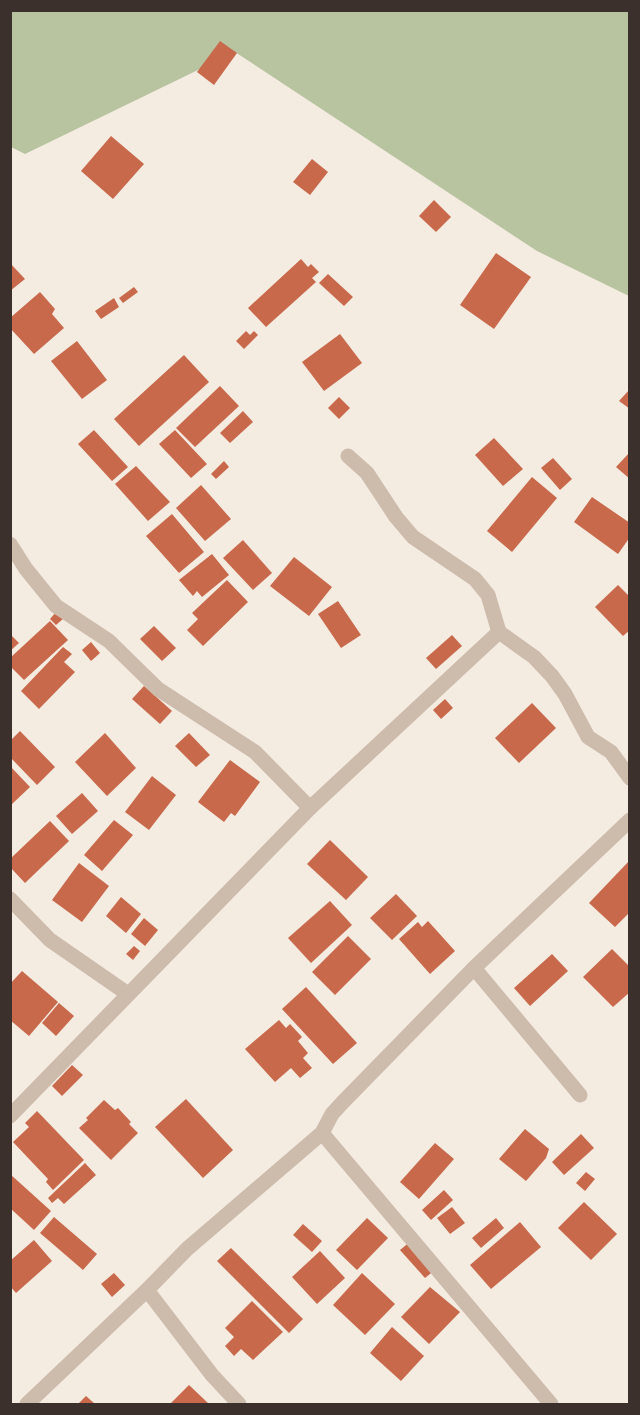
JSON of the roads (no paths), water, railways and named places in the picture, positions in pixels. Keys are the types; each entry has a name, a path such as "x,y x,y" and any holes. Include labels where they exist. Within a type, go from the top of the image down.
{"street":[{"path":"348,456 367,473 396,517 413,537 475,579 488,595 499,632 534,657 552,676 565,694 588,737 611,753 630,778"},
{"path":"10,544 26,569 57,606 109,641 158,689 255,752 310,808"},
{"path":"10,1116 310,808 499,632"},
{"path":"27,1404 187,1249 322,1134 332,1114 474,968 630,820"},
{"path":"10,899 50,940 128,994"},
{"path":"474,968 580,1095"},
{"path":"322,1134 550,1404"},
{"path":"147,1290 212,1375 239,1404"}]}
